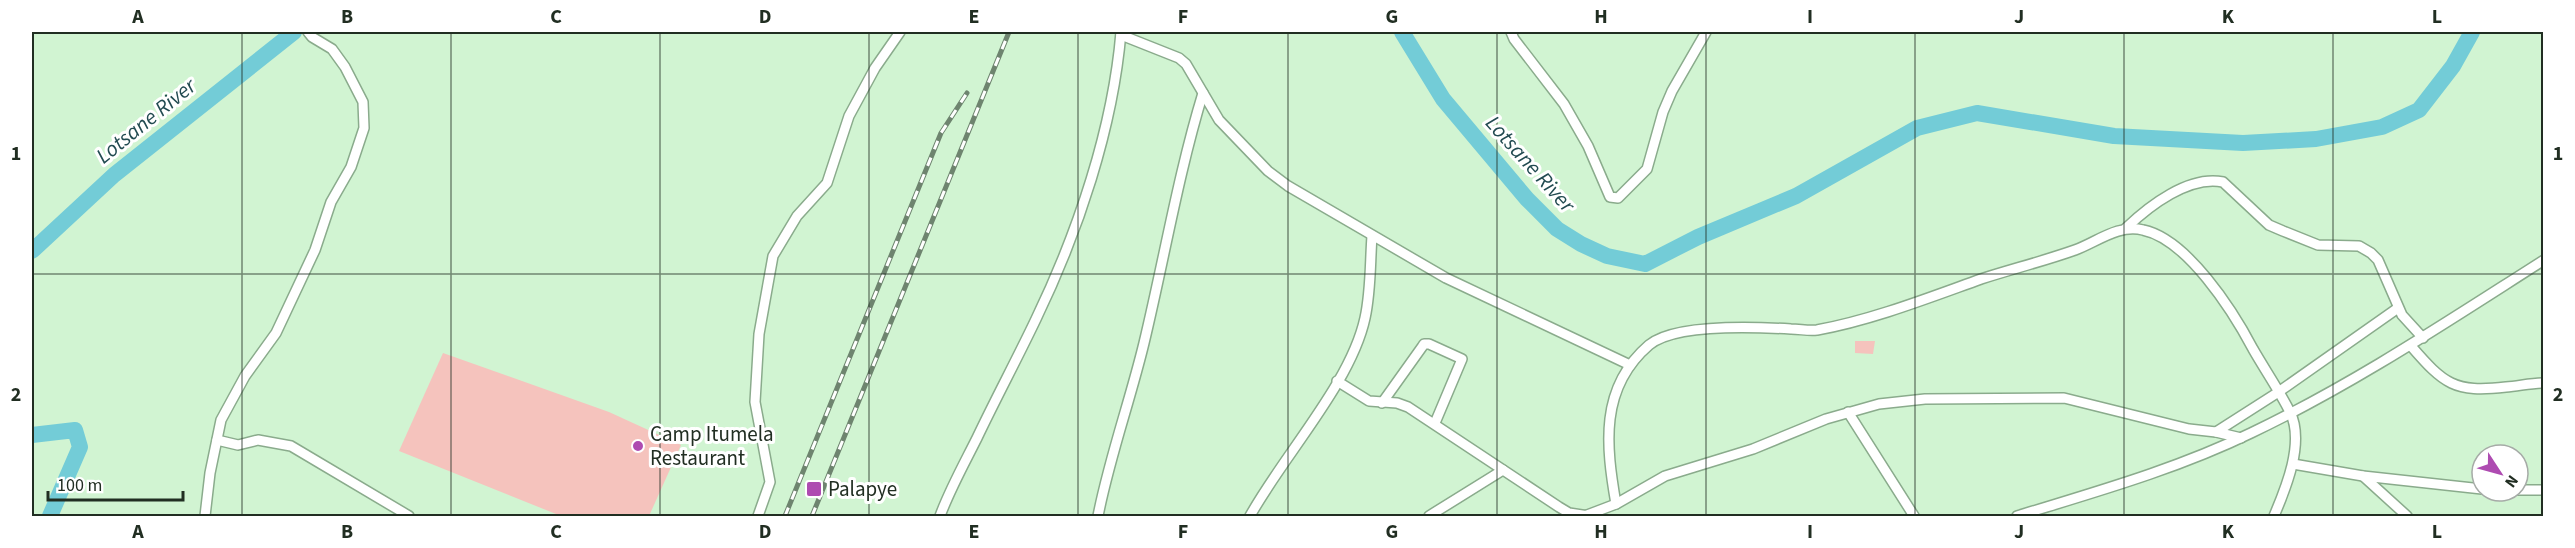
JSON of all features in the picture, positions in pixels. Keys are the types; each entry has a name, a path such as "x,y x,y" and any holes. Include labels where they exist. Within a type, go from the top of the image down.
{"street":[{"path":"205,516 221,420 245,376 276,333 315,250 331,202 351,166 364,128 363,102 345,67 332,49 308,32"},
{"path":"758,516 770,482 755,402 759,334 773,256 797,216 827,183 849,116 875,68 900,32"},
{"path":"1511,32 1564,104 1588,146 1610,196 1614,199 1618,198 1647,169 1663,112 1706,32"},
{"path":"940,516 961,468 1037,317 1073,231 1095,166 1111,103 1121,33 1179,58 1186,64 1219,120 1268,171 1288,186 1446,278 1630,365"},
{"path":"1098,516 1129,405 1161,271 1187,145 1203,93"},
{"path":"1616,504 1607,443 1610,418 1620,381 1630,365 1650,344 1662,337 1707,328 1817,330 1900,308 2077,249 2126,228 2163,198 2206,182 2223,182 2269,225 2318,245 2359,246 2371,253 2378,260 2398,308 2423,338"},
{"path":"2126,228 2144,230 2161,237 2184,254 2223,298 2238,320 2277,393 2291,414 2293,464 2274,516"},
{"path":"1250,516 1352,355 1365,318 1372,236"},
{"path":"2016,516 2202,455 2291,414 2411,346 2544,260"},
{"path":"2216,432 2277,393 2398,308"},
{"path":"1382,403 1424,344 1430,344 1462,359 1435,423"},
{"path":"2411,346 2431,368 2448,382 2461,388 2476,390 2544,383"},
{"path":"1337,381 1369,401 1408,407 1435,423 1566,515 1588,516 1616,504 1665,476 1753,449 1799,429 1879,404 1925,399 1984,400 2056,397 2188,429 2241,438"},
{"path":"1848,412 1914,516"},
{"path":"217,440 238,445 258,440 291,446 409,516"},
{"path":"2293,464 2363,476 2470,488"},
{"path":"1429,516 1503,470"},
{"path":"2363,476 2407,516"}],"shaded area":[{"path":"1855,341 1875,341 1873,354 1855,353"},
{"path":"443,353 609,412 681,445 649,516 561,516 399,451"}],"waterway":[{"name":"Lotsane River","path":"32,251 114,175 294,32"},
{"path":"1402,32 1443,99 1527,199 1557,229 1607,256 1645,264 1698,237 1796,196 1917,128 1977,113 2114,136 2243,143 2316,139 2382,127 2419,110 2453,66 2472,32"},
{"name":"Lotsane River","path":"32,435 75,430 80,447 50,516"}],"railway":[{"path":"812,516 1009,32"},
{"path":"785,516 941,133 967,93"}],"place":[{"name":"Camp Itumela Restaurant","path":"638,446"},
{"name":"Palapye","path":"814,489"}]}
